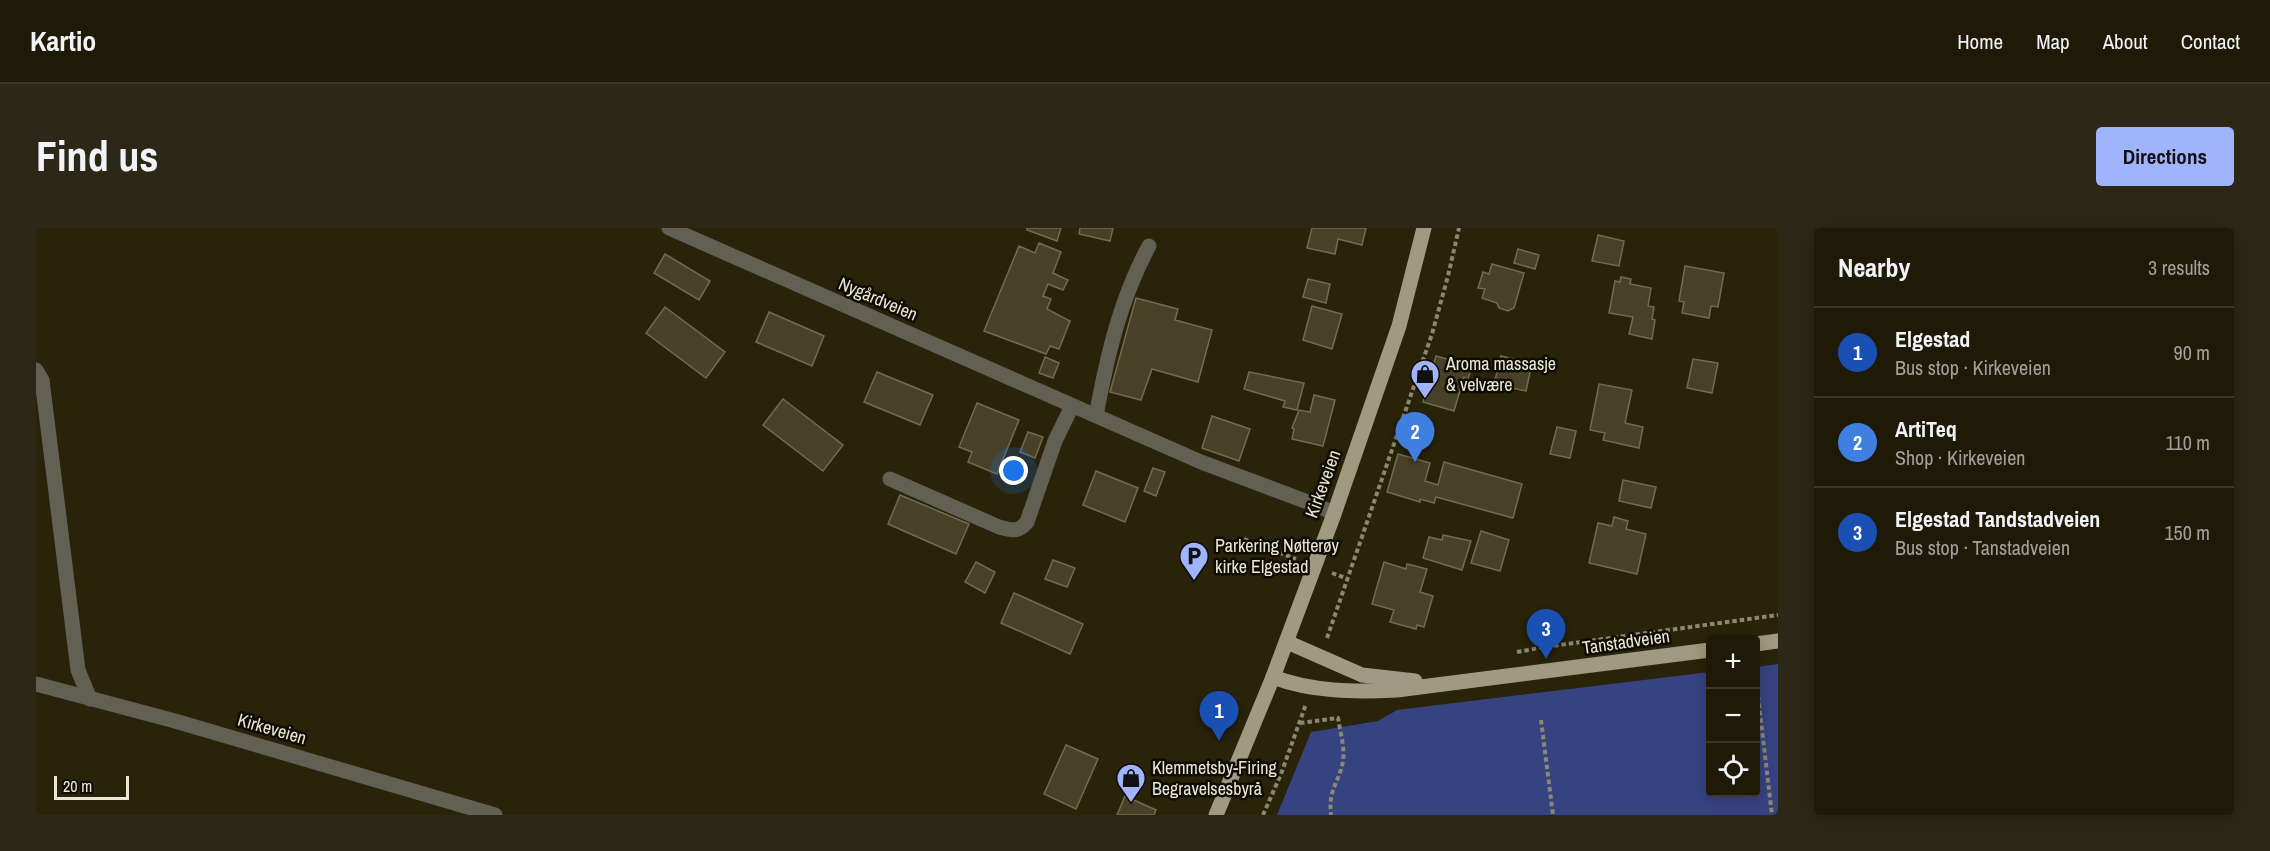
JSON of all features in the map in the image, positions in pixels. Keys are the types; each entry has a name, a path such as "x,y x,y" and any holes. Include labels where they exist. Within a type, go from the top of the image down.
{"main road":[{"name":"Kirkeveien","path":"1216,815 1287,642 1334,514 1399,326 1424,228"},
{"path":"1760,643 1778,641"},
{"name":"Tanstadveien","path":"1287,642 1362,675 1439,683"},
{"name":"Tanstadveien","path":"1273,677 1311,688 1397,690 1706,651"}],"street":[{"name":"Nygårdveien","path":"669,228 1201,462 1334,514"},
{"path":"1096,416 1106,362 1124,302 1149,246"},
{"path":"36,370 42,380 78,670 90,699"},
{"path":"890,479 999,528 1015,531 1022,529 1027,522 1055,441 1072,406"},
{"name":"Kirkeveien","path":"36,684 175,721 495,815"}],"path":[{"path":"1326,644 1431,334 1459,228"},
{"path":"1244,539 1299,561"},
{"path":"1329,572 1348,579"},
{"path":"1513,653 1545,646 1778,615"},
{"path":"1328,636 1335,640"},
{"path":"1263,815 1307,700"},
{"path":"1760,713 1772,815"},
{"path":"1300,723 1338,718 1344,758 1332,789 1331,815"},
{"path":"1541,720 1553,815"}],"shaded area":[{"path":"1778,664 1778,815 1277,815 1311,732 1378,721 1397,710 1706,672 1706,797 1760,797 1760,666"}],"building":[{"path":"1027,228 1061,228 1057,241 1027,230"},
{"path":"1080,228 1113,228 1110,241 1079,234"},
{"path":"1312,228 1366,228 1362,245 1338,239 1335,254 1307,248"},
{"path":"1598,235 1624,241 1619,266 1592,261"},
{"path":"1039,243 1061,252 1053,273 1068,280 1063,290 1048,284 1043,296 1051,299 1047,309 1070,321 1059,349 1050,346 1046,354 984,331 1019,246 1035,253"},
{"path":"1518,249 1539,255 1535,269 1514,263"},
{"path":"665,254 710,281 699,300 654,273"},
{"path":"1492,264 1524,273 1514,308 1508,311 1499,308 1497,303 1482,298 1485,289 1478,288 1483,272 1489,274"},
{"path":"1685,266 1724,273 1718,307 1711,306 1709,318 1682,313 1684,302 1679,301"},
{"path":"1621,277 1631,279 1630,284 1651,288 1648,306 1654,307 1652,319 1655,320 1652,339 1629,334 1633,317 1609,313 1615,281 1620,282"},
{"path":"1308,279 1330,284 1326,303 1303,297"},
{"path":"1136,298 1178,309 1175,320 1212,330 1198,382 1152,369 1141,400 1110,392"},
{"path":"1312,306 1342,314 1332,349 1303,340"},
{"path":"665,307 725,352 706,378 646,333"},
{"path":"769,312 824,336 812,366 756,342"},
{"path":"1436,356 1472,366 1468,379 1464,377 1454,411 1423,402"},
{"path":"1501,356 1532,363 1526,391 1494,384"},
{"path":"1045,357 1059,363 1053,378 1039,373"},
{"path":"1693,359 1718,363 1712,393 1687,388"},
{"path":"877,372 933,395 920,425 864,402"},
{"path":"1249,372 1304,383 1297,410 1283,407 1285,401 1244,389"},
{"path":"1599,384 1632,390 1625,423 1643,427 1639,448 1603,440 1605,433 1590,430"},
{"path":"1314,395 1335,400 1323,446 1292,439 1294,429 1292,428 1299,410 1310,412"},
{"path":"783,399 843,445 823,471 763,425"},
{"path":"977,403 1019,420 997,474 968,462 972,452 959,447"},
{"path":"1212,416 1250,429 1239,461 1202,448"},
{"path":"1557,427 1576,431 1570,458 1550,454"},
{"path":"1028,432 1043,437 1035,458 1020,452"},
{"path":"1398,454 1430,463 1425,481 1438,485 1444,462 1522,484 1513,518 1436,497 1434,503 1420,499 1420,502 1387,492"},
{"path":"1153,468 1165,472 1156,496 1144,491"},
{"path":"1096,471 1138,488 1125,522 1083,505"},
{"path":"1623,480 1656,487 1651,508 1619,501"},
{"path":"900,495 969,524 956,554 888,524"},
{"path":"1614,517 1628,521 1626,529 1646,534 1637,574 1589,563 1598,523 1612,526"},
{"path":"1481,531 1509,540 1500,571 1471,563"},
{"path":"1443,535 1471,541 1462,570 1423,558 1429,537 1442,540"},
{"path":"1053,560 1075,568 1067,587 1045,579"},
{"path":"976,562 995,572 985,593 965,582"},
{"path":"1384,562 1406,569 1407,564 1427,569 1420,592 1433,596 1424,627 1417,625 1416,629 1390,622 1394,610 1372,604"},
{"path":"1014,593 1083,624 1070,654 1001,623"},
{"path":"1066,745 1098,759 1076,809 1044,794"},
{"name":"Klemmetsby-Firing Begravelsesbyrå","path":"1125,796 1156,810 1154,815 1117,815"}],"place":[{"name":"Aroma massasje & velvære","path":"1425,400"},
{"name":"ArtiTeq","path":"1415,462"},
{"name":"Parkering Nøtterøy kirke Elgestad","path":"1194,582"},
{"name":"Elgestad Tandstadveien","path":"1546,659"},
{"name":"Elgestad","path":"1219,741"},
{"name":"Klemmetsby-Firing Begravelsesbyrå","path":"1131,804"}]}
